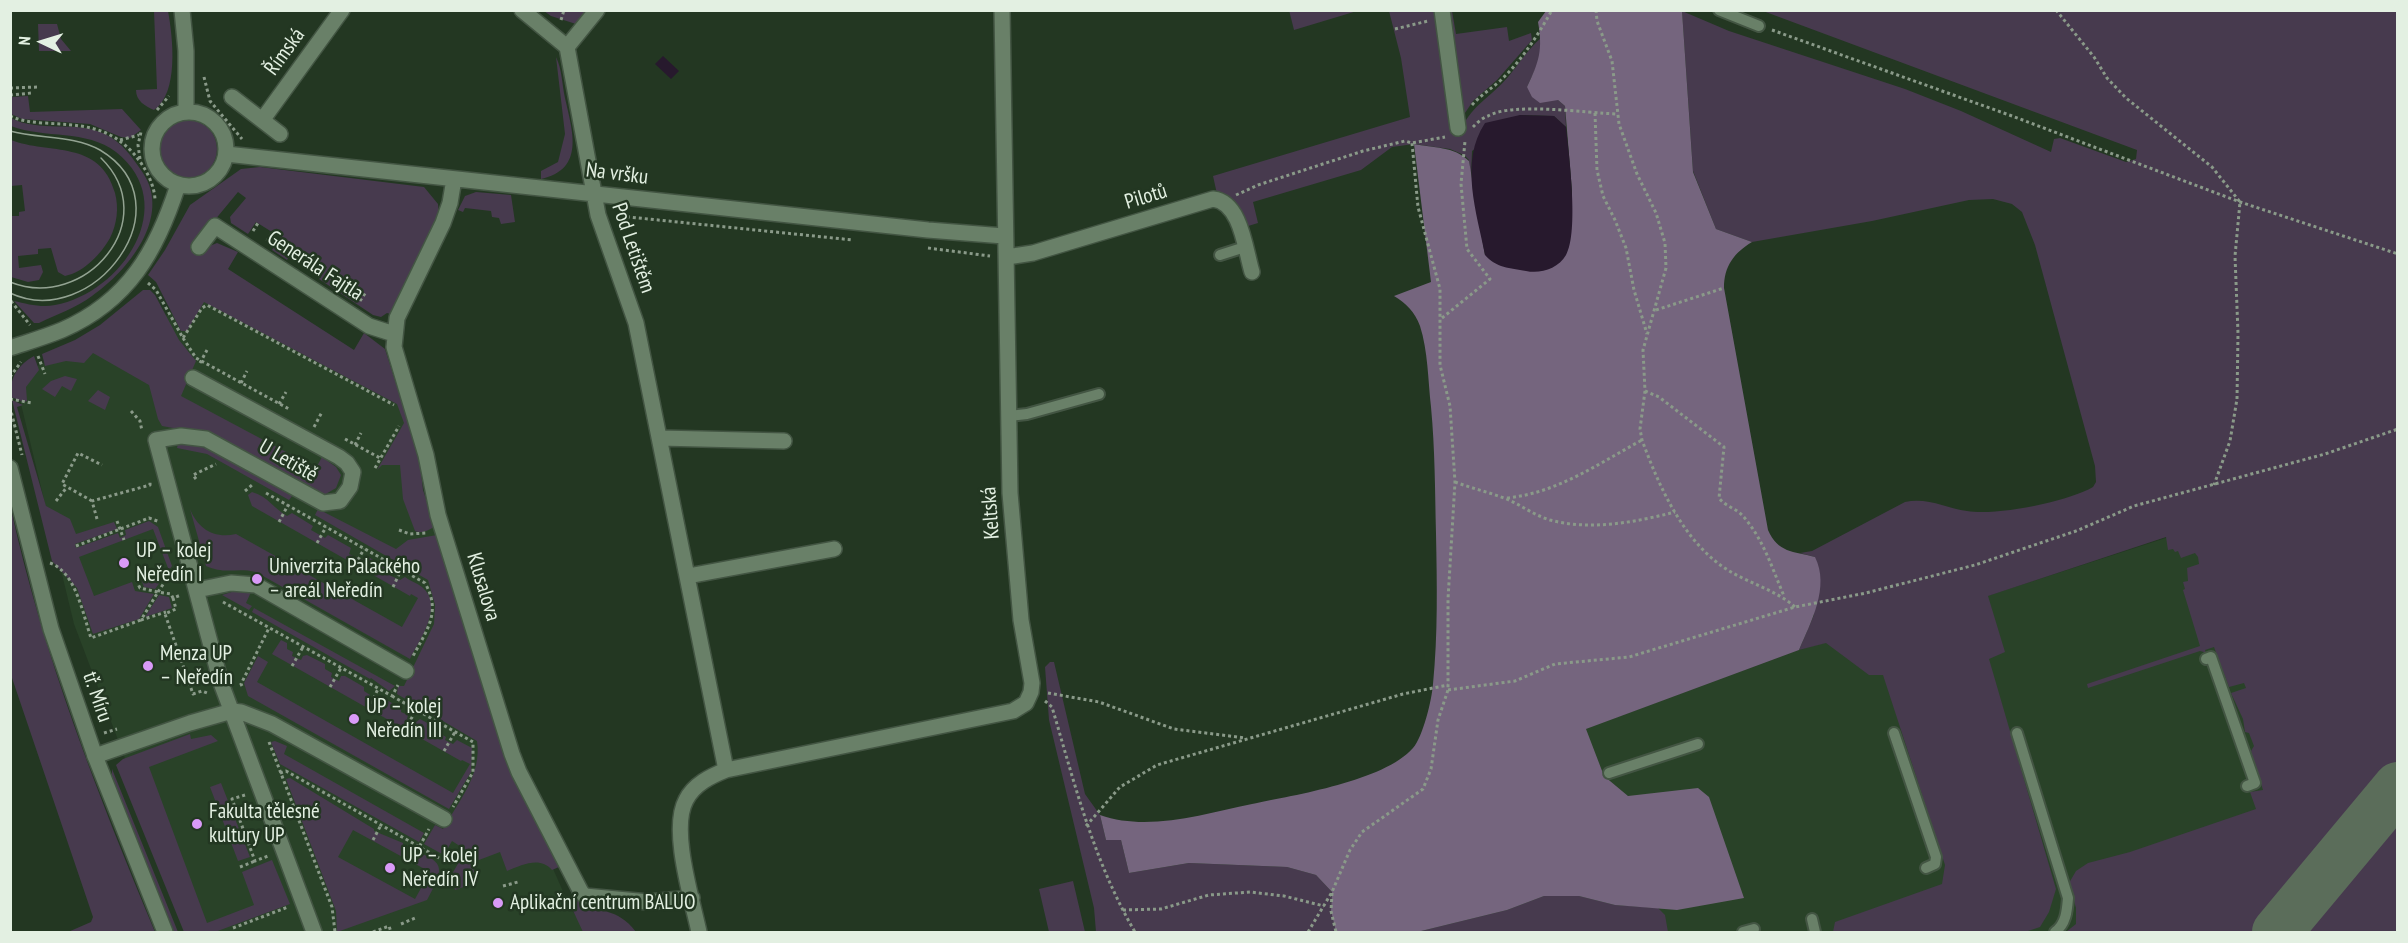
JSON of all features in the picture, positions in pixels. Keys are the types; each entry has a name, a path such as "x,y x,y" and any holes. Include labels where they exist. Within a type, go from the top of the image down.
{"street":[{"path":"182,10 187,60 186,111"},
{"name":"Římská","path":"263,119 342,10"},
{"path":"522,10 567,46 597,10"},
{"name":"Keltská","path":"1002,10 1004,236 1000,259 1009,416 1010,493 1021,620 1031,692"},
{"path":"1442,14 1458,128"},
{"name":"Pod Letištěm","path":"567,46 602,234 636,323 726,770"},
{"path":"232,97 280,134"},
{"path":"186,111 200,113 216,123 225,140 226,154 221,167 212,178 193,186 178,185 166,179 157,170 152,158 151,144 159,126 168,117 186,111"},
{"name":"Na vršku","path":"226,154 928,230 1004,236"},
{"name":"Klusalova","path":"454,179 446,213 399,314 394,334 396,355 426,455 438,515 515,762 581,892 590,897 648,902 692,898"},
{"path":"10,348 62,330 81,320 101,308 123,288 137,273 156,244 170,214 178,185"},
{"name":"Pilotů","path":"1000,259 1032,253 1206,201 1217,200 1225,203"},
{"path":"1225,203 1236,217 1252,272"},
{"name":"Generála Fajtla","path":"199,247 215,226 369,326 394,334"},
{"name":"U Letiště","path":"193,378 339,457 347,462 353,472 350,487 340,501 323,503 206,439 181,436 156,440 190,592 221,683 314,933"},
{"path":"660,438 784,441"},
{"name":"tř. Míru","path":"10,468 51,629 95,756 165,933"},
{"path":"688,576 834,549"},
{"path":"190,592 231,583 256,585 406,670"},
{"path":"699,933 680,838 682,811 693,790 711,776 726,770 1013,711 1026,704 1031,692"},
{"path":"95,756 232,711 272,724 447,816"}],"lane":[{"path":"1719,10 1759,26"},
{"path":"1220,255 1245,247"},
{"path":"1009,416 1027,414 1100,394"},
{"path":"2206,659 2211,657 2255,783 2247,786"},
{"path":"1894,733 1936,856 1935,864 1926,868"},
{"path":"2018,733 2058,854 2068,898 2067,916 2055,933"},
{"path":"1609,773 1698,744"},
{"path":"1812,920 1815,933"}],"path":[{"path":"560,21 564,10"},
{"path":"1225,203 1239,193 1258,185 1363,151 1405,141 1413,143 1443,139 1458,128 1467,111 1501,80 1537,38 1552,10"},
{"path":"1596,10 1612,61 1619,124 1633,163 1662,229 1666,268 1643,350 1645,391 1640,429 1642,440 1676,512 1699,547 1731,572 1785,598 1796,607"},
{"path":"2056,10 2094,57 2107,78 2126,98 2212,168 2241,202 2235,256 2238,333 2237,399 2230,441 2214,485"},
{"path":"1395,29 1442,14"},
{"path":"1759,26 2012,116 2241,202 2397,254"},
{"path":"205,86 210,101 217,108"},
{"path":"10,88 38,87"},
{"path":"157,110 169,96 172,87"},
{"path":"10,94 32,93"},
{"path":"1442,318 1490,279 1467,249 1461,184 1466,142 1473,127 1488,116 1503,111 1534,110 1618,114"},
{"path":"1595,113 1597,170 1603,196 1616,220 1626,248 1634,290 1648,336"},
{"path":"10,116 24,121 89,127 104,131 120,140 140,161 153,188 154,206"},
{"path":"1458,128 1466,142"},
{"path":"120,140 130,139 140,134 140,161"},
{"path":"1308,933 1332,892 1350,850 1362,832 1423,789 1431,769 1438,720 1448,688 1448,599 1455,482 1450,406 1440,365 1442,318 1440,289 1418,207 1413,143"},
{"path":"611,220 629,217 858,241"},
{"path":"917,247 988,255 1000,259"},
{"path":"146,281 156,290 196,358 298,414"},
{"path":"1656,310 1724,288"},
{"path":"11,301 30,325"},
{"path":"183,338 202,308 207,305 396,406"},
{"path":"30,357 37,353 45,374"},
{"path":"10,377 23,360"},
{"path":"241,383 247,371"},
{"path":"1645,391 1659,396 1724,447 1719,498 1743,516 1769,556 1785,598"},
{"path":"279,404 286,392"},
{"path":"10,399 32,403"},
{"path":"131,411 140,421 144,439"},
{"path":"307,419 316,424"},
{"path":"375,468 402,421"},
{"path":"1086,826 1120,787 1157,765 1403,694 1515,681 1555,664 1629,657 1796,607 1866,593 1975,565 2076,531 2134,506 2325,454 2397,429"},
{"path":"336,434 380,458"},
{"path":"1505,498 1527,496 1562,484 1642,440"},
{"path":"97,519 92,501 62,484 78,453 102,465"},
{"path":"188,478 216,464 206,459"},
{"path":"92,501 150,485 149,475"},
{"path":"193,475 196,479"},
{"path":"243,480 424,583 433,607 433,618 392,696"},
{"path":"1455,482 1505,498 1529,512 1551,520 1584,525 1625,522 1676,512"},
{"path":"245,491 252,485"},
{"path":"56,501 68,487"},
{"path":"279,522 288,505"},
{"path":"76,546 152,518 164,527"},
{"path":"117,521 124,540"},
{"path":"317,543 326,527"},
{"path":"399,530 410,534 422,534"},
{"path":"355,565 364,549"},
{"path":"48,563 58,567 72,585 91,638 176,609 171,594 140,588 136,580"},
{"path":"393,587 401,570"},
{"path":"141,620 170,574 177,572"},
{"path":"173,598 190,592"},
{"path":"217,598 473,742 474,768 447,816"},
{"path":"166,612 193,694 202,691 209,692 205,700"},
{"path":"243,690 241,684 269,628"},
{"path":"179,654 199,647"},
{"path":"292,666 303,647"},
{"path":"330,687 341,668"},
{"path":"368,709 378,689"},
{"path":"1031,692 1099,702 1174,729 1249,738"},
{"path":"1031,692 1052,707 1086,826 1107,879 1135,933"},
{"path":"405,729 422,699"},
{"path":"102,733 120,728"},
{"path":"444,751 454,732"},
{"path":"267,737 332,907 335,933"},
{"path":"280,773 286,771 439,858"},
{"path":"243,785 246,794 232,799 255,861"},
{"path":"373,840 381,825"},
{"path":"411,862 426,834"},
{"path":"240,867 273,854"},
{"path":"503,886 518,882"},
{"path":"1123,910 1161,909 1209,895 1250,892 1284,896 1324,906"},
{"path":"1332,892 1330,911 1336,933"},
{"path":"233,928 293,905"},
{"path":"401,924 415,918"},
{"path":"373,933 389,926 391,933"}],"shaded area":[{"path":"1289,10 1357,10 1357,11 1294,30"},
{"path":"154,11 168,11 172,64 167,91 162,102 154,110 139,100 136,90 157,89"},
{"path":"544,11 589,11 576,24 551,16"},
{"path":"1389,11 1452,11 1456,34 1507,27 1509,41 1531,33 1532,40 1497,80 1473,101 1455,128 1461,129 1471,113 1502,84 1541,38 1540,59 1527,87 1558,100 1565,106 1566,127 1554,116 1520,115 1472,151 1471,179 1469,160 1464,155 1450,149 1414,144 1392,147 1361,170 1253,202 1258,223 1245,227 1217,194 1213,176 1410,117 1401,58"},
{"path":"1546,11 1682,11 1693,172 1716,229 1752,242 1731,261 1724,280 1724,288 1768,530 1781,547 1815,557 1821,580 1813,616 1799,650 1586,729 1604,776 1628,796 1698,788 1709,797 1744,898 1677,910 1615,905 1579,896 1544,896 1507,910 1417,932 1336,932 1331,911 1332,892 1316,875 1287,867 1189,863 1129,873 1121,840 1106,840 1100,815 1137,822 1176,820 1314,791 1361,778 1382,769 1400,760 1417,743 1426,718 1433,684 1437,572 1433,439 1425,345 1413,312 1394,296 1431,282 1414,144 1450,150 1469,161 1485,255 1570,240 1572,191 1565,106 1558,100 1540,103 1532,97 1527,87 1539,56 1538,22"},
{"path":"1682,11 1729,31 1905,89 1961,111 2051,152 2054,139 2060,138 2126,162 2136,159 2137,150 1763,11 2397,11 2397,932 2066,932 2076,924 2076,908 2069,883 2076,871 2088,863 2130,852 2256,809 2250,792 2263,790 2251,751 2254,746 2249,733 2245,732 2243,719 2231,693 2246,688 2244,683 2229,687 2214,647 2205,650 2210,666 2204,652 2200,651 2088,688 2087,684 2200,646 2183,590 2185,589 2183,582 2188,581 2187,568 2199,564 2198,557 2195,553 2181,558 2178,551 2168,550 2166,537 1988,596 2005,652 1989,659 2056,889 2049,912 2040,927 2025,932 1833,932 1835,922 1942,884 1945,865 1883,675 1869,675 1826,643 1799,650 1814,615 1815,557 1800,553 1812,551 1905,502 1929,502 1959,510 1980,512 2013,510 2067,498 2093,487 2096,482 2095,466 2035,245 2022,212 2012,204 1993,199 1969,200 1872,221 1752,242 1716,229 1693,171"},
{"path":"38,24 57,24 61,39 71,51 39,51"},
{"path":"663,56 679,71 671,79 655,64"},
{"path":"556,57 571,123 572,147 565,167 541,179 541,171 558,162 565,134"},
{"path":"28,96 30,112 122,109 141,130 130,138 121,137 90,124 22,119 11,114 11,97"},
{"path":"1520,115 1554,116 1566,127 1573,212 1570,244 1563,260 1554,267 1537,272 1504,267 1494,263 1485,255 1472,188 1473,154 1477,138 1485,123"},
{"path":"11,118 33,125 82,128 105,134 122,146 131,156 151,190 152,207 149,225 132,258 92,296 39,323 34,323 14,301 40,306 55,305 80,297 102,283 121,265 135,244 143,220 144,196 135,173 116,152 92,140 11,126"},
{"path":"188,120 199,122 212,133 217,149 215,160 204,173 188,178 177,176 164,165 159,149 161,138 172,125"},
{"path":"11,140 86,156 98,164 108,176 116,199 117,216 114,227 102,250 79,271 65,276 58,272 51,248 38,249 38,254 18,256 19,268 41,265 43,272 39,280 28,282 11,277 11,216 19,216 19,212 25,211 22,185 11,186"},
{"path":"260,167 424,187 438,204 439,214 390,314 387,313 381,317 373,315 319,279 327,267 296,247 287,260 272,250 280,237 256,222 248,234 231,223 230,217 246,198 238,192 195,244 202,249 217,243 238,252 228,269 354,350 364,333 385,349 419,456 423,490 435,526 428,530 415,531 403,499 400,465 382,465 377,470 404,423 397,404 204,302 187,331 181,331 156,282 148,275 190,205 241,169"},
{"path":"476,192 511,195 515,222 501,224 499,218 492,217 491,211 465,208 463,212 458,210 465,196"},
{"name":"Univerzita Palackého – areál Neředín","path":"244,285 393,381 405,409 419,456 423,490 509,769 569,905 586,932 191,932 74,624 14,375"},
{"path":"143,290 150,290 155,295 179,340 196,361 181,396 316,468 322,457 336,467 341,475 336,488 324,495 315,493 217,436 162,426 149,385 93,353 84,363 66,361 45,366 42,354 75,340 100,325"},
{"path":"34,356 39,370 26,387 27,401 24,402 11,397 13,378 19,368"},
{"path":"65,376 77,379 71,391 62,386 55,397 42,389 51,381"},
{"path":"98,390 110,397 105,410 88,401"},
{"path":"12,400 23,405 17,407 46,506 70,519 76,534 114,522 117,529 75,544 76,548 118,533 120,538 126,535 125,530 149,521 158,527 172,566 155,589 144,587 141,579 168,568 153,529 79,557 94,596 132,582 135,591 154,594 139,619 93,634 77,588 52,561"},
{"path":"185,443 207,448 292,496 289,500 207,454 177,448 178,444"},
{"path":"2397,463 2397,932 1336,932 1423,789 1799,650 1987,596"},
{"path":"252,492 262,496 287,516 292,513 313,526 311,530 325,538 328,535 351,548 349,554 362,560 367,556 386,568 387,574 400,580 405,577 422,587 428,595 431,613 424,633 410,659 256,572 225,571 206,566 190,509 197,522 208,531 221,535 236,534 402,627 418,598 411,594 410,596 252,506 248,495"},
{"path":"11,509 39,617 74,724 155,932 68,932 91,922 93,917 11,675"},
{"path":"318,509 396,549 408,540 437,535 509,769 559,867 552,870 542,863 531,863 507,871 500,852 471,863 478,882 455,890 452,874 466,850 452,841 442,854 424,844 435,825 443,829 462,798 473,776 478,753 477,741 397,694 398,686 404,686 434,624 435,605 428,580 315,515"},
{"path":"235,591 251,592 246,603 252,606 249,610 222,595"},
{"path":"159,595 169,597 172,608 145,617"},
{"path":"254,608 395,686 389,691 371,678 252,612"},
{"path":"281,640 287,643 287,649 293,652 292,656 301,660 307,655 325,664 325,669 332,673 331,677 339,681 341,676 345,676 364,687 364,691 370,695 369,698 377,702 383,698 401,708 401,712 408,715 407,719 415,723 420,719 440,730 441,734 446,737 445,740 453,744 457,740 472,748 471,772 449,809 248,696 244,683 258,656 268,662 257,682 453,793 470,764 272,654"},
{"path":"1050,662 1054,662 1085,794 1100,815 1106,840 1121,840 1129,873 1189,863 1287,867 1316,875 1332,892 1331,911 1336,932 1096,932 1094,908 1049,720 1045,667"},
{"path":"190,734 191,739 211,735 218,741 149,767 207,923 254,905 242,872 272,860 290,904 215,932 184,932 116,765 123,759"},
{"path":"275,741 287,746 284,754 424,833 419,842 280,764 271,742"},
{"path":"112,769 178,932 174,932 112,779"},
{"path":"290,778 374,831 403,843 404,850 432,859 437,864 439,875 427,900 337,932 336,911 286,779","holes":["353,830 430,872 415,899 338,857"]},
{"path":"221,783 250,857 238,861 210,787"},
{"path":"1073,881 1085,932 1049,932 1039,889"},
{"path":"1544,896 1579,896 1615,905 1658,908 1665,915 1668,932 1417,932 1507,910"},
{"path":"578,899 585,904 615,914 636,932 583,932 569,902"}],"taxiway":[{"path":"2277,932 2398,787"}],"tram line":[{"path":"10,131 79,142 100,150 125,173 136,201 133,229 120,256 99,279 72,295 41,300 10,293"},
{"path":"10,282 38,288 65,284 88,272 107,254 120,232 124,208 118,182 101,158"}],"place":[{"name":"UP – kolej Neředín I","path":"124,563"},
{"name":"Univerzita Palackého – areál Neředín","path":"257,579"},
{"name":"Menza UP – Neředín","path":"148,666"},
{"name":"UP – kolej Neředín III","path":"354,719"},
{"name":"Fakulta tělesné kultury UP","path":"197,824"},
{"name":"UP – kolej Neředín IV","path":"390,868"},
{"name":"Aplikační centrum BALUO","path":"498,903"}]}
